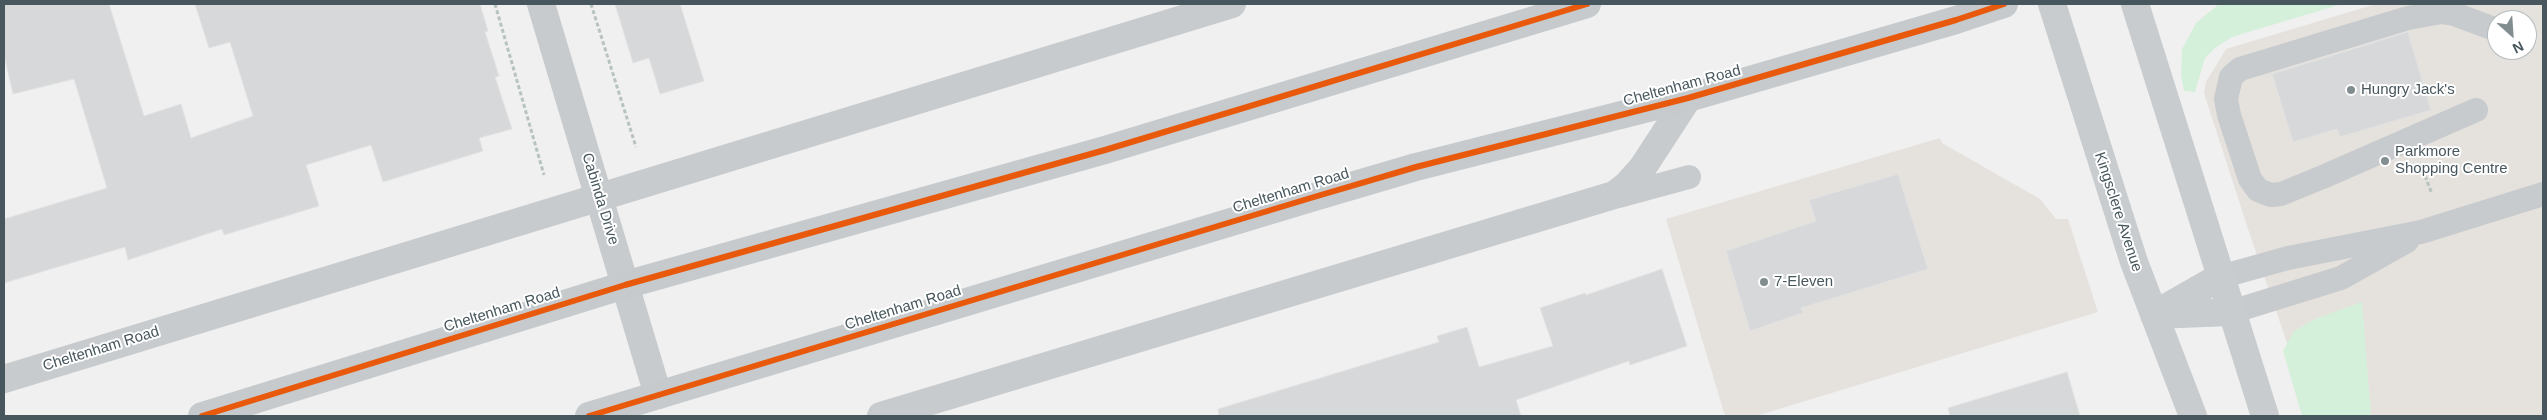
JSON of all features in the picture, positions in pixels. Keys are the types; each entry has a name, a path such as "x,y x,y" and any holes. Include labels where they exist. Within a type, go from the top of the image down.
{"main road":[{"name":"Cheltenham Road","path":"202,416 625,285 1105,150 1588,4"},
{"name":"Cheltenham Road","path":"589,416 1416,167 1688,98 1956,20 2004,4"},
{"name":"Kingsclere Avenue","path":"2052,4 2121,222 2193,416"},
{"path":"2135,4 2265,416"},
{"path":"2154,315 2220,276"},
{"path":"2154,315 2231,312"}],"street":[{"name":"Cabinda Drive","path":"541,4 658,395"},
{"name":"Cheltenham Road","path":"4,379 1232,4"},
{"name":"Cheltenham Road","path":"881,416 1614,194 1626,186 1643,167 1688,98"}],"lane":[{"path":"2476,110 2282,194 2271,195 2258,190 2250,178 2228,115 2226,99 2231,77 2240,70 2408,18 2440,12 2454,14 2487,26"},
{"path":"1614,194 1619,196 1689,177"},
{"path":"2220,276 2288,258 2421,232 2543,194"},
{"path":"2231,312 2325,285 2347,276 2421,232"}],"path":[{"path":"495,4 545,174 536,177"},
{"path":"591,4 634,148 644,145"},
{"path":"2425,176 2434,198"}],"shaded area":[{"name":"Parkmore Shopping Centre","path":"2376,4 2543,4 2543,416 2312,416 2204,93 2206,82 2226,49"},
{"name":"7-Eleven","path":"1940,138 1942,143 2040,199 2056,219 2068,219 2098,312 1756,416 1725,416 1666,219"}],"green space":[{"path":"2219,4 2342,4 2232,37 2215,48 2205,58 2195,92 2184,91 2181,75 2182,49 2196,23"},
{"path":"2362,302 2371,416 2302,416 2283,351 2294,331 2315,319"}],"building":[{"path":"4,4 109,4 144,116 181,104 191,138 253,116 230,42 209,48 195,4 480,4 488,31 485,32 499,76 495,77 512,129 479,138 483,151 383,182 371,145 306,165 319,206 224,235 222,229 128,260 125,247 4,283 4,219 107,188 74,79 13,94 4,55"},
{"path":"615,4 680,4 704,81 660,94 649,58 633,63"},
{"name":"Hungry Jack's","path":"2408,32 2431,110 2340,137 2337,129 2293,142 2272,74"},
{"path":"1898,174 1928,269 1801,308 1803,313 1750,331 1726,251 1816,221 1809,200"},
{"path":"1662,269 1687,346 1630,365 1629,361 1516,400 1521,416 1219,416 1218,409 1439,342 1437,336 1467,327 1479,367 1553,346 1540,308 1585,293 1586,295"},
{"path":"2067,372 2080,416 1950,416 1948,408"}],"cycle path":[{"path":"202,416 625,285 1105,150 1587,4"},
{"path":"589,416 1416,167 1688,98 1956,20 2004,4"}],"place":[{"name":"Hungry Jack's","path":"2351,90"},
{"name":"Parkmore Shopping Centre","path":"2385,161"},
{"name":"7-Eleven","path":"1764,282"}]}
